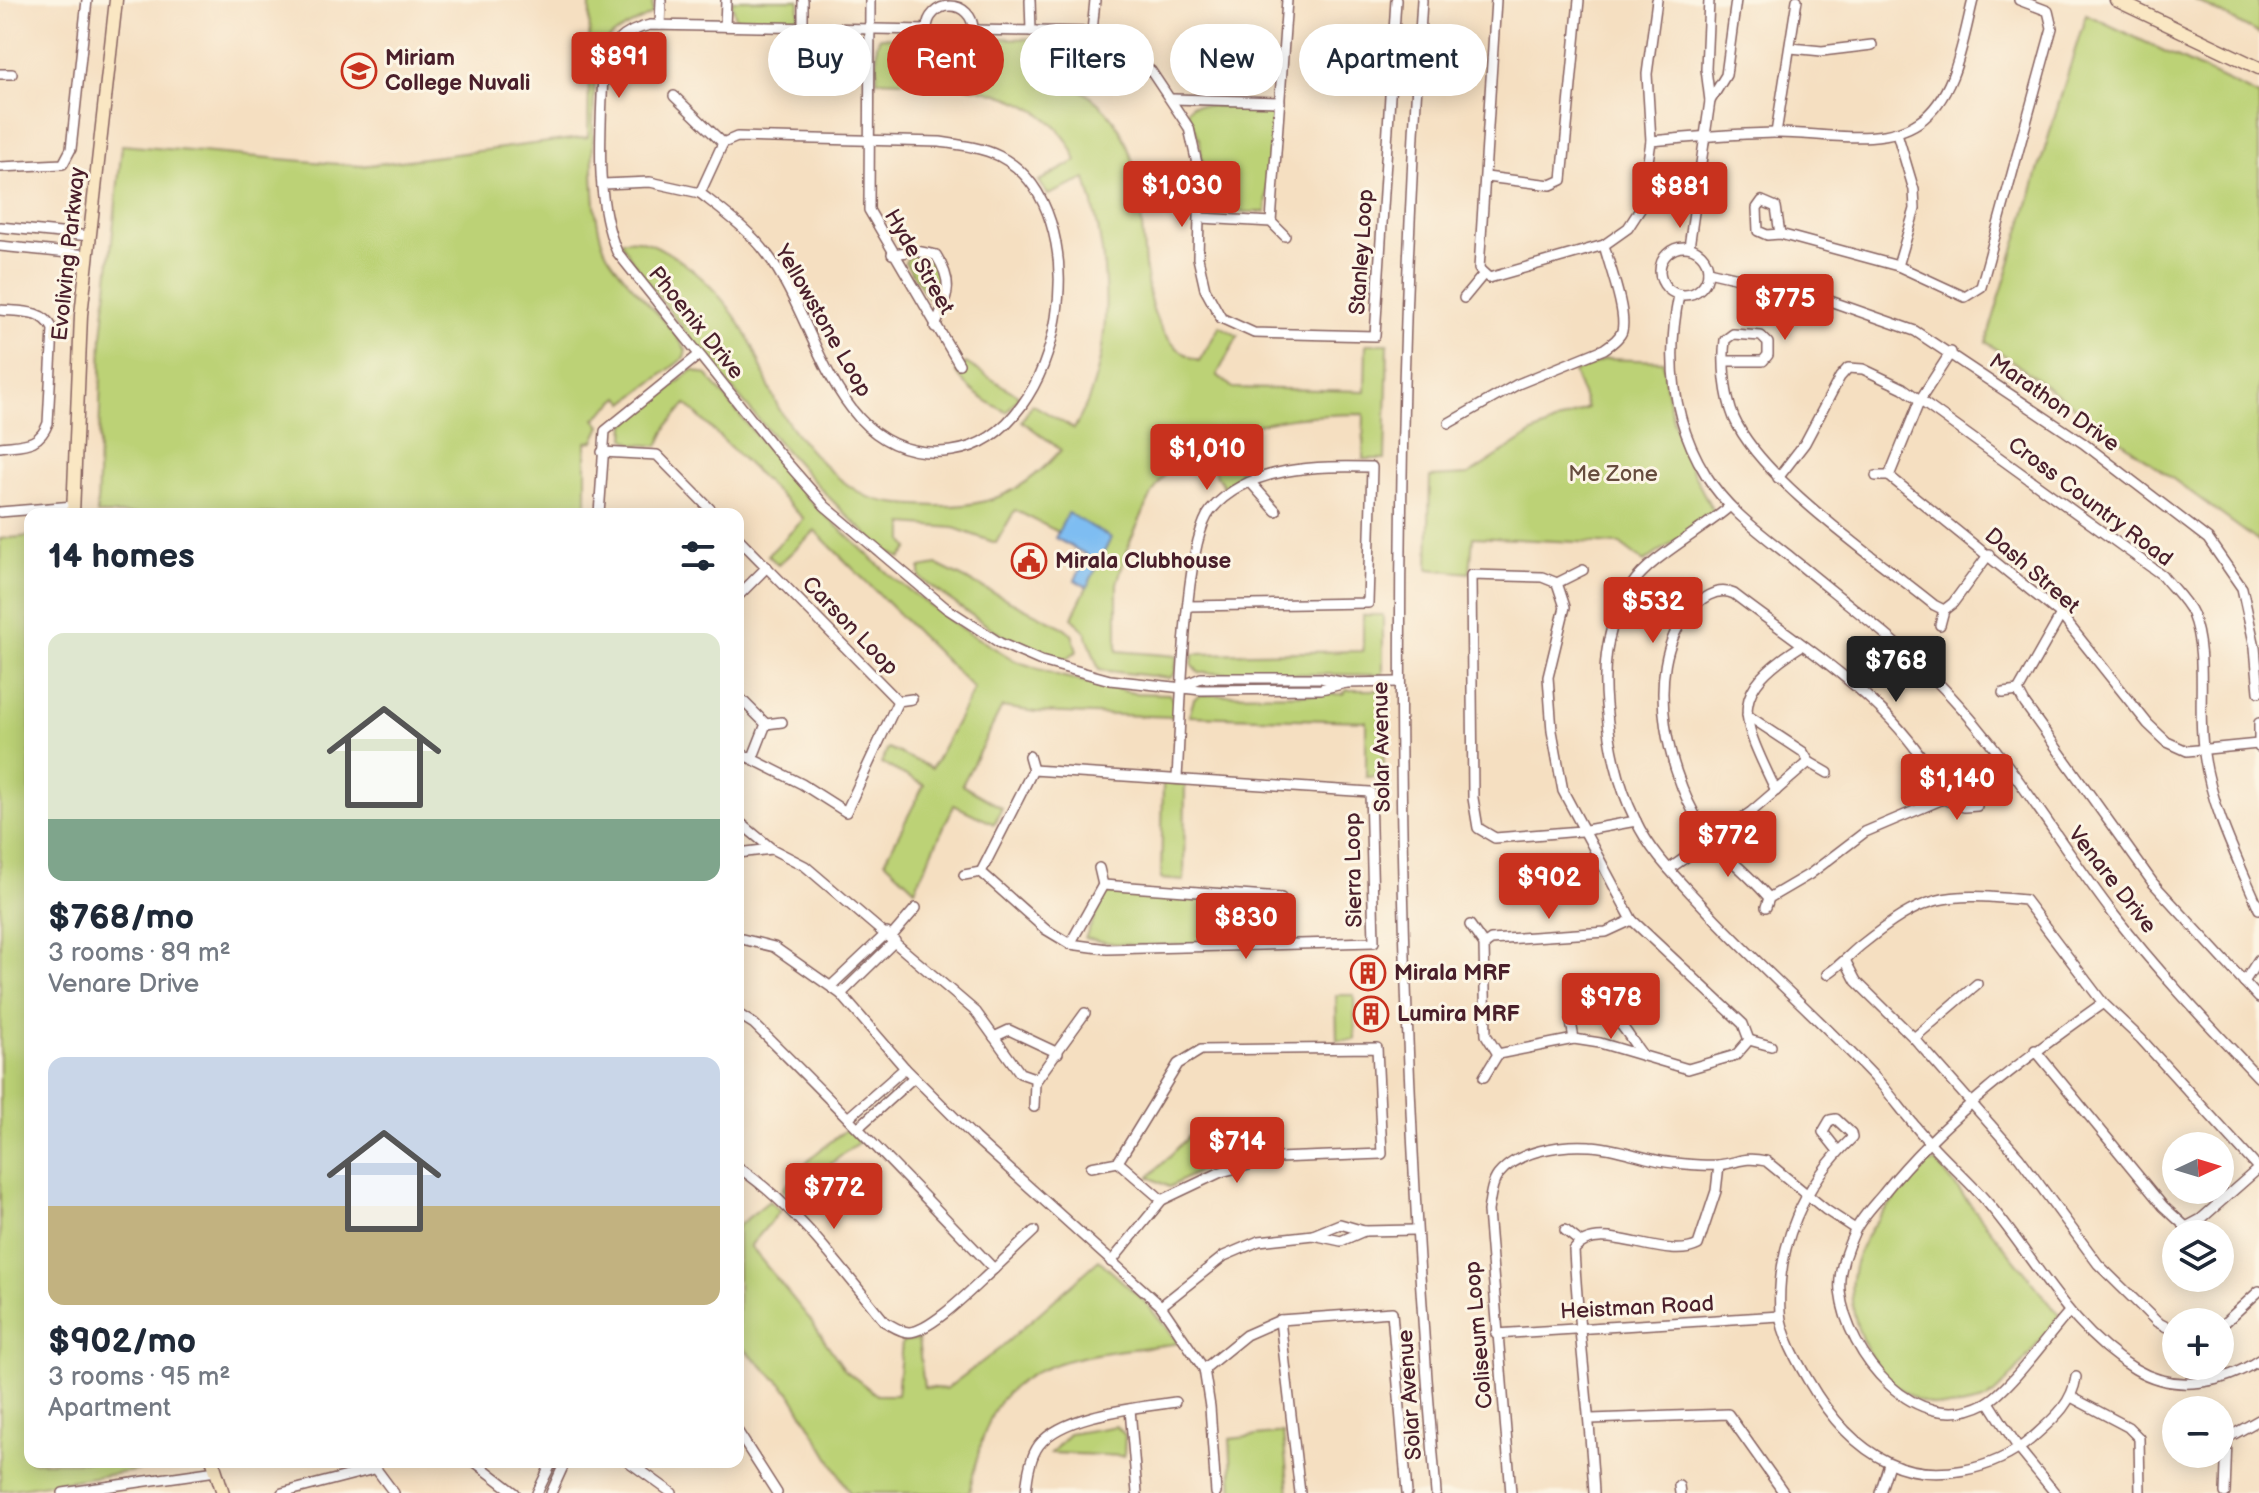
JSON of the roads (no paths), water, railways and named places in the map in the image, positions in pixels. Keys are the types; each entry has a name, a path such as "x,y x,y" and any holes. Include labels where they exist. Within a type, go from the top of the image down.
{"street":[{"path":"0,167 63,164 71,149 87,0"},
{"name":"Evoliving Parkway","path":"74,508 77,384 116,0"},
{"path":"660,25 661,0"},
{"path":"725,26 726,0"},
{"path":"803,0 803,24"},
{"name":"Hyde Street","path":"869,24 870,0"},
{"path":"1030,0 1031,24"},
{"path":"1093,24 1095,0"},
{"path":"1271,222 1287,0"},
{"name":"Stanley Loop","path":"1154,75 1173,99 1189,128 1196,155 1201,218 1198,258 1205,289 1221,318 1254,333 1375,336 1396,0"},
{"name":"Solar Avenue","path":"1422,0 1405,383 1399,682 1406,1005 1415,1230 1436,1493"},
{"path":"1483,275 1479,269 1486,177 1486,118 1496,0"},
{"path":"1486,177 1551,185 1562,180 1579,0"},
{"path":"1483,275 1502,277 1604,245 1628,228 1641,208 1651,141 1647,74 1657,0"},
{"path":"1689,247 1710,101 1706,69 1709,0"},
{"path":"1710,101 1726,75 1736,0"},
{"path":"1776,133 1797,0"},
{"path":"1651,141 1776,133 1897,133 1921,121 1938,102 1953,75 1973,0"},
{"path":"1780,234 1898,266 1965,297 1981,287 2052,28 2048,11 2019,0"},
{"path":"2116,0 2259,68"},
{"path":"929,24 941,4 960,4 971,24"},
{"name":"Phoenix Drive","path":"768,26 660,25 628,33 606,57 603,184 606,219 617,252 825,506 946,608 1000,643 1041,661 1110,680 1184,685 1201,678 1321,678 1346,683 1399,682"},
{"path":"1791,48 1822,51 1872,45"},
{"path":"0,74 12,74"},
{"path":"674,96 723,143 700,193"},
{"name":"Hyde Street","path":"869,96 869,210 959,364"},
{"path":"1173,99 1280,102"},
{"path":"1897,133 1914,190 1915,209 1898,266"},
{"name":"Yellowstone Loop","path":"603,184 650,182 700,193 743,228 768,255 793,296 822,363 848,408 883,439 921,451 953,451 983,442 1023,407 1042,366 1055,321 1060,274 1055,228 1025,177 1000,156 971,146 940,142 737,137 723,143"},
{"path":"1201,218 1271,222 1285,236"},
{"path":"0,227 90,236"},
{"path":"1449,423 1518,384 1604,349 1616,340 1622,332 1622,317 1604,245"},
{"path":"0,246 88,255"},
{"path":"1689,247 1703,256 1708,271 1699,290 1679,295 1665,287 1660,265 1668,252 1689,247"},
{"path":"892,254 916,251 936,255 949,275 947,296 935,327"},
{"name":"Marathon Drive","path":"1708,271 1852,307 1915,331 1951,352 2083,443 2208,539 2242,588 2255,647 2259,692"},
{"path":"1464,298 1483,275"},
{"name":"Venare Drive","path":"1679,295 1672,352 1676,407 1687,441 1729,507 1892,639 1948,693 1996,749 2116,918 2173,986 2259,1078"},
{"path":"0,310 36,313 48,320 53,329 48,423 43,436 34,443 0,447"},
{"path":"1724,361 1763,361 1768,355 1768,343 1761,336 1733,334 1725,340 1724,361 1734,418 1778,478 1944,610"},
{"path":"1876,476 1889,476 1920,400 1951,352"},
{"path":"599,508 605,431 699,355"},
{"name":"Cross Country Road","path":"1778,478 1805,443 1848,368 1863,369 1920,400 2162,575 2191,611 2197,631 2203,751 2214,803 2259,909"},
{"path":"602,452 657,455 709,508"},
{"path":"1177,777 1184,685 1188,606 1191,562 1210,511 1252,484 1288,469 1372,467 1368,603 1188,606"},
{"name":"Dash Street","path":"1889,476 2061,615 2148,724 2167,742 2187,751 2258,746"},
{"path":"1252,484 1276,511"},
{"path":"1729,507 1699,533 1657,560 1633,583 1614,617 1606,647 1605,690 1610,740 1619,782 1636,821 1669,869 1733,939 1881,1085 1929,1142 1987,1202 2068,1313 2117,1357 2158,1379 2190,1383 2221,1379 2259,1360"},
{"path":"0,512 24,511"},
{"name":"Carson Loop","path":"744,544 898,701 846,812 744,754"},
{"path":"1940,625 1944,610 1953,603 1989,554"},
{"path":"744,590 767,567"},
{"path":"1583,570 1557,583 1542,577 1471,575 1473,798 1478,828 1495,838 1581,831 1636,821"},
{"path":"1557,583 1565,607 1548,677 1552,731 1563,791 1581,831 1632,920 1743,1024 1749,1040"},
{"path":"1943,799 1865,832 1768,903 1711,839 1689,807 1669,745 1664,687 1667,658 1675,631 1689,611 1714,592 1724,589 1877,707 1917,750 1943,799 1964,807 1977,806"},
{"path":"2018,691 2061,615"},
{"path":"1776,791 1754,745 1747,715 1750,689 1780,659 1801,646"},
{"path":"2003,693 2018,691"},
{"path":"2018,691 2153,883 2259,998"},
{"path":"898,701 912,699"},
{"path":"744,702 766,724"},
{"path":"1747,715 1803,752 1809,762 1828,773"},
{"path":"766,724 782,722"},
{"path":"2258,746 2259,723"},
{"path":"753,757 766,724"},
{"path":"964,875 981,872 1033,770 1029,756"},
{"path":"1669,869 1776,791 1809,762"},
{"name":"Sierra Loop","path":"981,872 1045,929 1070,944 1107,949 1374,942 1370,792 1033,770"},
{"path":"744,826 772,849 805,866 891,937 976,1012 1020,1073 1037,1079"},
{"path":"744,852 772,849"},
{"path":"1070,944 1103,885 1099,868"},
{"path":"1103,885 1281,898 1283,943"},
{"path":"1827,974 1846,962 1855,950 1907,910 1936,898 1970,895 2025,900 2103,1003 2141,1039 2259,1168 2200,1220"},
{"path":"841,994 916,908"},
{"path":"1484,945 1491,940 1606,932 1632,920"},
{"path":"1470,925 1484,945 1486,1035 1498,1054"},
{"path":"831,986 891,937"},
{"path":"744,940 774,947 841,994 905,1068 975,1138 1161,1306 1204,1369 1216,1493"},
{"path":"2244,982 2259,959"},
{"path":"1846,962 1856,981 1914,1038 2019,1157 2098,1264 2162,1325"},
{"path":"1914,1038 1977,984"},
{"path":"2068,1313 1989,1402 1957,1411 1934,1411 1895,1390 1869,1360 1844,1314 1839,1288 1844,1260 1855,1229 1929,1142 2035,1050 2103,1003"},
{"path":"1034,1107 1037,1079 1085,1013"},
{"path":"1574,1039 1571,1022 1575,1017 1605,1013 1615,1018 1644,1056"},
{"path":"744,1018 859,1127 921,1196 994,1269"},
{"path":"994,1037 1009,1030 1058,1053"},
{"path":"1484,1077 1498,1054 1574,1039 1688,1069 1736,1055 1749,1040"},
{"path":"1749,1040 1771,1046"},
{"path":"1091,1167 1118,1162 1178,1064 1201,1050 1377,1048 1382,1154 1277,1158 1221,1172 1162,1200 1111,1262"},
{"path":"2035,1050 2176,1220"},
{"path":"849,1117 905,1068"},
{"path":"859,1127 914,1077"},
{"name":"Coliseum Loop","path":"1511,1493 1488,1211 1497,1176 1525,1156 1556,1148 1590,1145 1644,1158 1719,1165"},
{"path":"1838,1151 1805,1194 1786,1246 1781,1275 1780,1316 1796,1360 1819,1398 1860,1444 1889,1464 1922,1470 1959,1471 1986,1466 2019,1449 2073,1398 2076,1377"},
{"path":"1594,1493 1591,1419 1578,1330 1574,1250 1580,1242 1601,1238 1659,1247 1692,1248 1698,1245 1716,1191 1719,1165 1737,1158 1766,1161 1805,1194 1855,1229"},
{"path":"1118,1162 1162,1200"},
{"path":"744,1171 770,1189 808,1226 885,1322 903,1331 917,1331 931,1322 1034,1231"},
{"path":"1161,1306 1224,1256 1259,1241 1313,1235 1340,1224 1364,1231 1415,1230"},
{"path":"1565,1230 1580,1242"},
{"path":"1313,1235 1341,1241 1364,1231"},
{"path":"2234,1314 2259,1291"},
{"path":"1204,1369 1246,1335 1280,1320 1392,1312 1407,1493"},
{"name":"Heistman Road","path":"1496,1334 1780,1316"},
{"path":"1280,1320 1300,1493"},
{"path":"2073,1398 2133,1431 2139,1438 2140,1493"},
{"path":"1026,1493 1027,1478 1038,1446 1061,1426 1130,1409 1175,1402"},
{"path":"1989,1402 2019,1449 2055,1493"},
{"path":"1130,1409 1137,1493"},
{"path":"1591,1419 1728,1414 1784,1493"},
{"path":"2225,1493 2227,1438 2259,1420"},
{"path":"744,1441 777,1493"},
{"path":"1880,1493 1889,1464"},
{"path":"63,1493 203,1468"},
{"path":"215,1468 223,1493"},
{"path":"282,1493 366,1468"},
{"path":"375,1468 394,1493"},
{"path":"483,1468 515,1493"},
{"path":"537,1493 549,1468"},
{"path":"551,1493 562,1468"},
{"path":"637,1468 672,1493"}],"water":[{"path":"1068,513 1111,538 1087,587 1075,580 1087,555 1055,538"}],"place":[{"name":"Miriam College Nuvali","path":"359,71"},
{"name":"Mirala Clubhouse","path":"1029,561"},
{"name":"Mirala MRF","path":"1368,973"},
{"name":"Lumira MRF","path":"1371,1014"}],"park label":[{"name":"Me Zone","path":"1613,474"}]}
